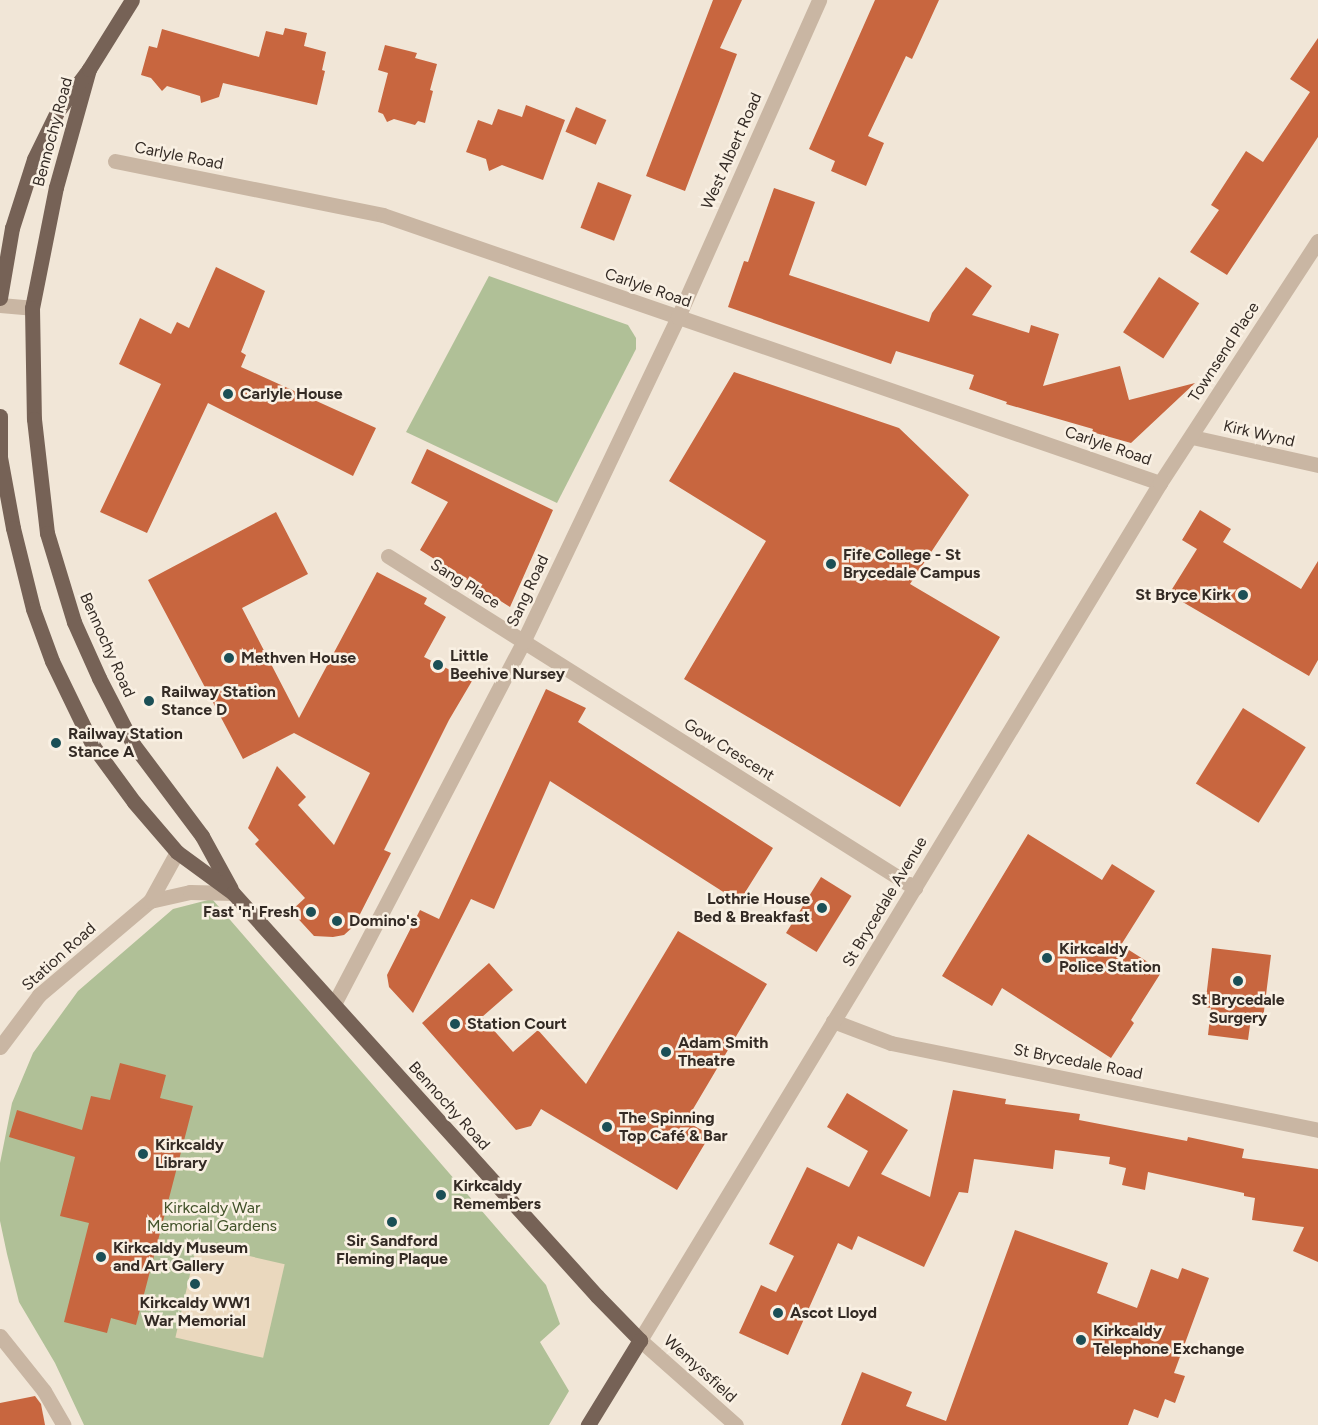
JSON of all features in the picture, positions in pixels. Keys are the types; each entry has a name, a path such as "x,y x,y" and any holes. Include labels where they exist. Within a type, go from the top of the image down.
{"main road":[{"path":"89,69 132,0"},
{"name":"Bennochy Road","path":"0,298 12,228 34,159 57,112 89,69"},
{"name":"Bennochy Road","path":"89,69 56,187 32,308 34,419 39,479 47,533 74,622 133,744 202,836 233,893"},
{"name":"Bennochy Road","path":"0,416 0,457 13,528 33,609 52,661 93,746 134,802 177,852 233,893 640,1340"},
{"path":"588,1425 640,1340"}],"street":[{"name":"West Albert Road","path":"678,317 819,0"},
{"name":"Carlyle Road","path":"115,161 383,215 1160,483"},
{"name":"Townsend Place","path":"1160,483 1318,241"},
{"path":"0,305 32,308"},
{"name":"Sang Road","path":"333,1004 523,642 678,317"},
{"name":"Kirk Wynd","path":"1191,436 1318,465"},
{"name":"St Brycedale Avenue","path":"640,1340 1160,483"},
{"name":"Sang Place","path":"388,556 523,642"},
{"name":"Gow Crescent","path":"523,642 915,888"},
{"name":"Station Road","path":"0,1047 39,995 150,901 177,852"},
{"name":"Station Road","path":"150,901 190,892 233,893"},
{"name":"St Brycedale Road","path":"833,1021 891,1043 1318,1130"},
{"path":"0,1335 44,1391 64,1425"},
{"name":"Wemyssfield","path":"640,1340 736,1425"}],"green space":[{"path":"489,276 628,325 636,338 636,349 557,503 406,432"},
{"name":"Kirkcaldy War Memorial Gardens","path":"212,899 546,1285 560,1324 540,1342 569,1391 549,1425 84,1425 55,1363 19,1302 7,1254 0,1221 0,1163 12,1103 33,1053 78,991 173,909"}],"shaded area":[{"path":"197,1244 285,1264 263,1358 175,1338"}],"building":[{"path":"713,0 742,0 720,48 737,54 685,191 646,176"},
{"path":"875,0 939,0 912,59 906,56 868,136 884,143 866,186 831,171 835,161 809,149"},
{"path":"285,28 307,33 304,46 326,52 322,70 325,71 317,105 223,83 219,97 201,103 200,96 167,86 162,91 151,78 141,75 149,46 157,48 162,29 259,57 266,31 283,35"},
{"path":"1318,38 1318,137 1227,275 1190,252 1219,210 1211,205 1246,151 1263,162 1310,92 1290,79"},
{"path":"385,45 417,53 415,58 437,64 425,123 418,121 415,125 394,119 387,122 383,114 378,112 388,73 378,70"},
{"path":"526,105 565,120 543,180 502,165 489,171 486,159 466,152 478,120 492,125 498,109 522,117"},
{"path":"576,107 606,120 596,145 565,132"},
{"path":"598,182 632,195 614,241 580,228"},
{"path":"774,188 815,202 789,275 929,322 932,313 966,267 992,286 972,315 1029,333 1031,325 1059,334 1043,386 1120,366 1129,400 1195,383 1131,443 1092,432 1093,429 1006,404 1007,402 969,389 974,375 896,351 891,364 728,307 744,261 748,262"},
{"name":"Carlyle House","path":"216,267 265,291 241,352 246,355 241,367 376,428 353,476 208,403 147,533 100,512 161,384 119,364 140,318 171,334 177,322 189,328"},
{"path":"1159,277 1199,303 1163,358 1123,332"},
{"path":"734,372 899,428 969,495 910,584 1000,637 900,807 684,679 766,541 669,481"},
{"path":"427,449 553,510 510,607 420,550 448,502 411,483"},
{"name":"St Bryce Kirk","path":"1200,510 1231,529 1223,542 1301,589 1318,561 1318,660 1309,676 1169,594 1197,549 1182,540"},
{"path":"276,512 308,574 242,608 299,718 377,572 427,598 424,604 446,617 424,657 472,681 449,720 384,850 391,853 354,926 344,935 333,937 314,936 291,911 305,898 255,844 259,840 248,828 277,766 306,797 298,805 334,845 370,773 294,733 243,759 148,580"},
{"path":"546,689 586,708 578,722 773,848 739,902 550,781 494,909 471,899 413,1013 389,987 387,975 420,910 439,919"},
{"path":"1243,708 1306,747 1259,823 1196,783"},
{"name":"Kirkcaldy Police Station","path":"1028,834 1102,880 1112,864 1155,891 1121,945 1162,971 1131,1020 1134,1023 1111,1058 1002,988 992,1006 942,976"},
{"path":"821,877 852,896 817,952 786,933"},
{"name":"Adam Smith Theatre","path":"678,931 767,984 686,1121 710,1135 677,1190 541,1109 531,1126 516,1130 422,1023 489,963 513,990 482,1017 513,1052 538,1030 586,1084"},
{"name":"St Brycedale Surgery","path":"1212,948 1271,955 1263,1019 1251,1018 1248,1040 1208,1035 1211,1008 1205,1007"},
{"path":"120,1063 166,1075 160,1098 193,1106 136,1325 111,1318 107,1333 64,1322 89,1223 60,1216 75,1157 9,1137 17,1110 82,1130 91,1096 110,1100"},
{"path":"953,1090 1006,1099 1005,1104 1080,1114 1079,1120 1187,1141 1188,1137 1244,1149 1242,1158 1318,1169 1318,1262 1293,1251 1304,1227 1252,1220 1255,1198 1244,1196 1244,1193 1148,1172 1145,1190 1122,1185 1126,1168 1109,1164 1110,1157 1055,1150 1053,1169 974,1159 968,1193 959,1192 924,1267 858,1236 852,1250 838,1243 788,1355 739,1333 761,1285 776,1292 794,1256 769,1244 807,1167 849,1187 868,1151 827,1127 847,1093 908,1130 881,1174 930,1197"},
{"name":"Kirkcaldy Telephone Exchange","path":"1015,1230 1108,1263 1097,1293 1137,1308 1151,1269 1178,1279 1182,1268 1209,1278 1174,1373 1185,1376 1175,1403 1165,1399 1158,1418 1134,1409 1128,1425 841,1425 862,1372 912,1392 906,1406 946,1421"},
{"path":"35,1396 41,1404 45,1425 0,1425 0,1403"}],"place":[{"name":"Carlyle House","path":"228,394"},
{"name":"Fife College - St Brycedale Campus","path":"831,564"},
{"name":"St Bryce Kirk","path":"1243,595"},
{"name":"Methven House","path":"229,658"},
{"name":"Little Beehive Nursey","path":"438,665"},
{"name":"Railway Station Stance D","path":"149,701"},
{"name":"Railway Station Stance A","path":"56,743"},
{"name":"Lothrie House Bed & Breakfast","path":"822,908"},
{"name":"Fast 'n' Fresh","path":"311,912"},
{"name":"Domino's","path":"337,921"},
{"name":"Kirkcaldy Police Station","path":"1047,958"},
{"name":"St Brycedale Surgery","path":"1238,981"},
{"name":"Station Court","path":"455,1024"},
{"name":"Adam Smith Theatre","path":"666,1052"},
{"name":"The Spinning Top Café & Bar","path":"607,1127"},
{"name":"Kirkcaldy Library","path":"143,1154"},
{"name":"Kirkcaldy Remembers","path":"441,1195"},
{"name":"Sir Sandford Fleming Plaque","path":"392,1222"},
{"name":"Kirkcaldy Museum and Art Gallery","path":"101,1257"},
{"name":"Kirkcaldy WW1 War Memorial","path":"195,1284"},
{"name":"Ascot Lloyd","path":"778,1313"},
{"name":"Kirkcaldy Telephone Exchange","path":"1081,1340"}]}
